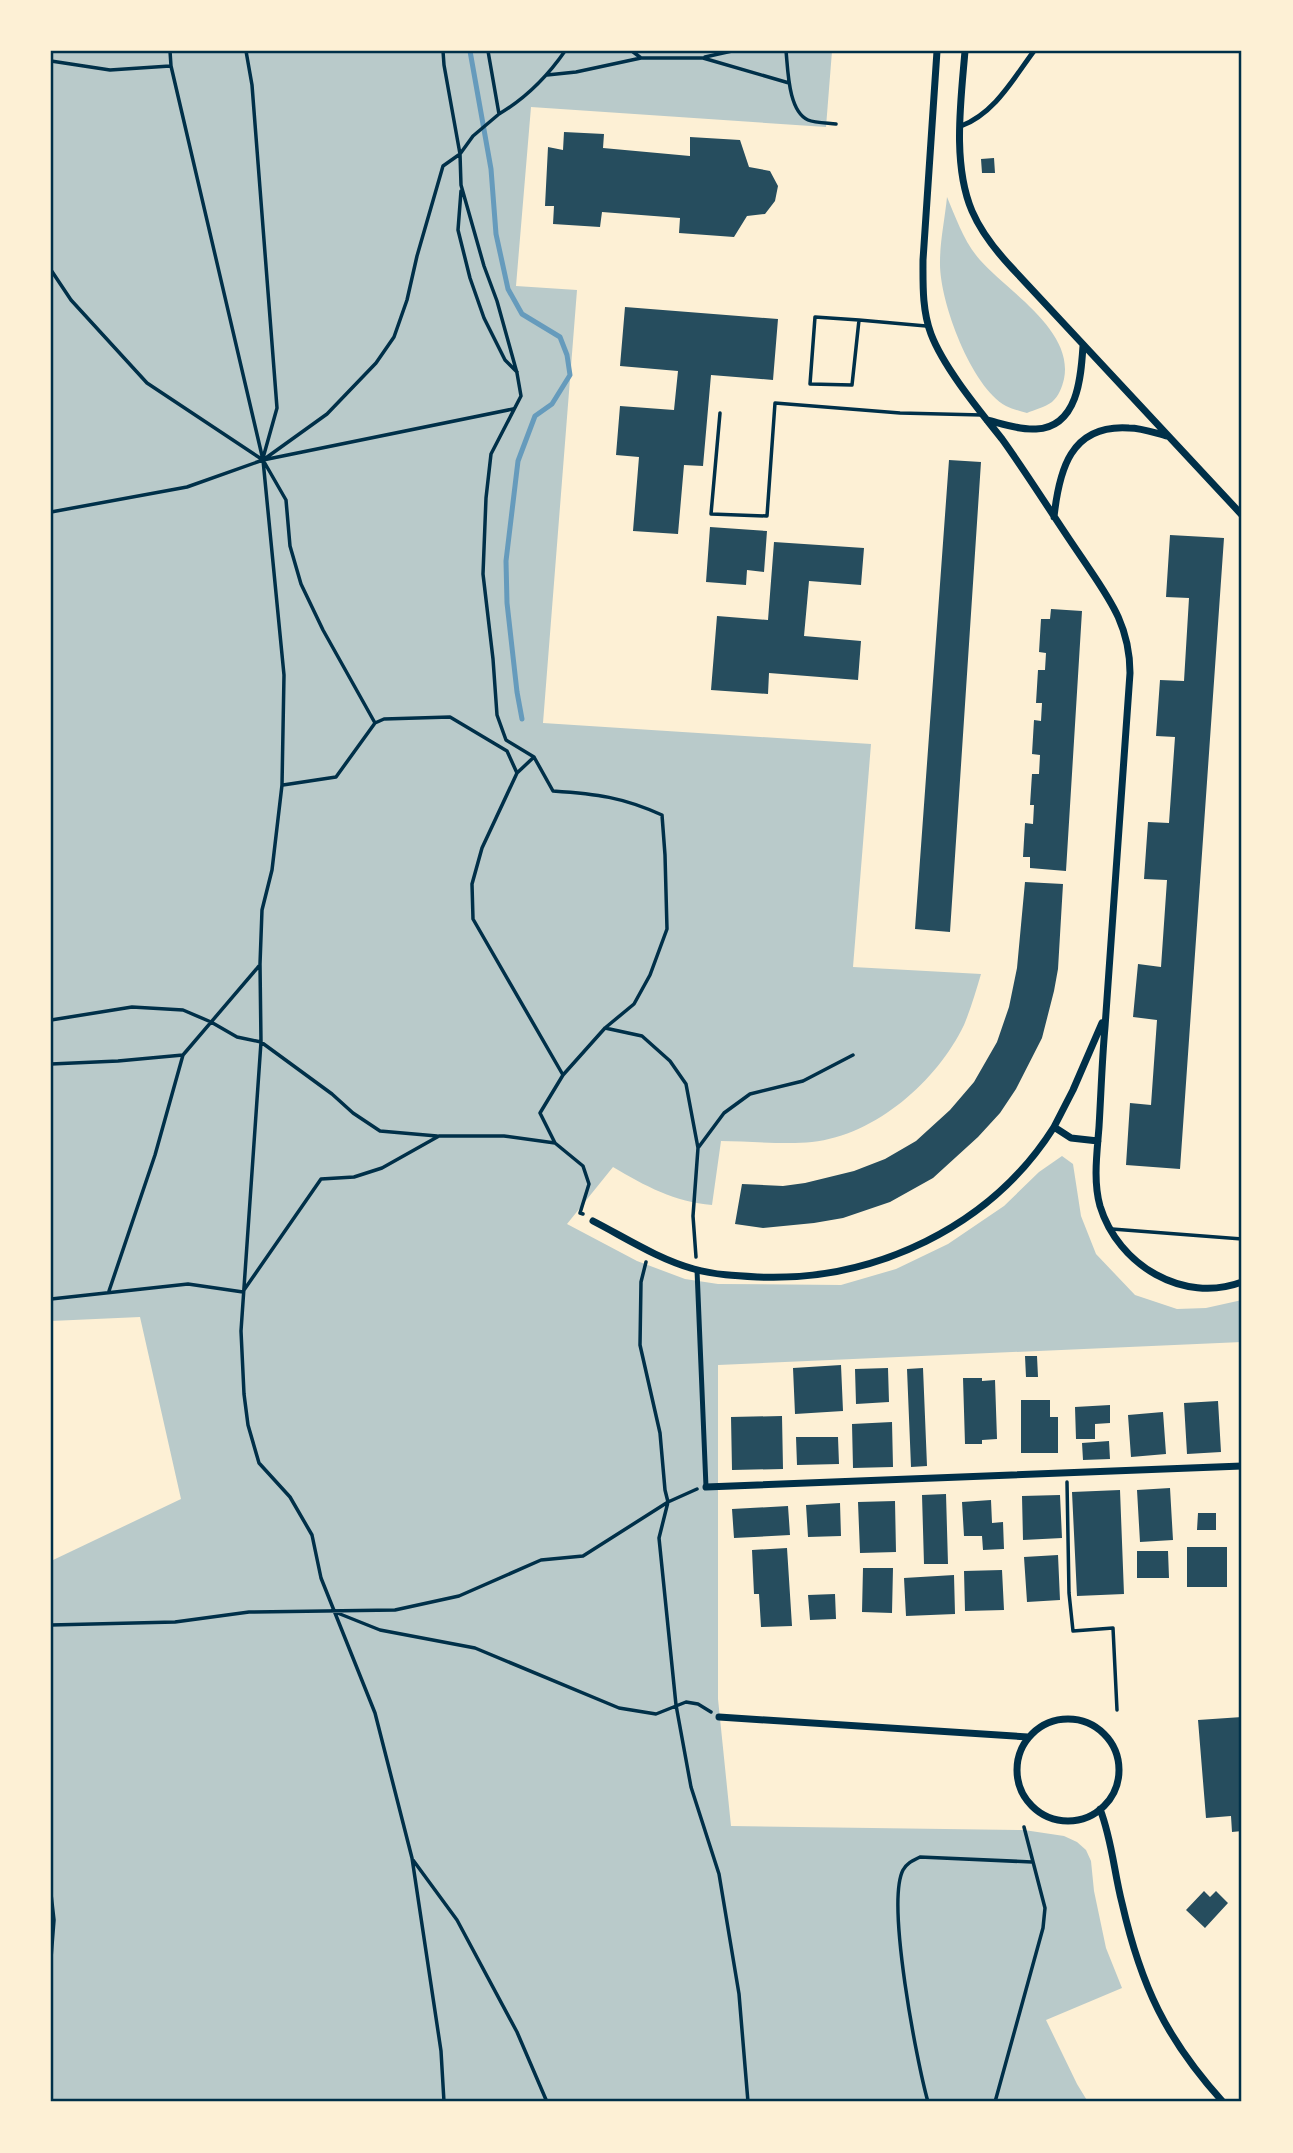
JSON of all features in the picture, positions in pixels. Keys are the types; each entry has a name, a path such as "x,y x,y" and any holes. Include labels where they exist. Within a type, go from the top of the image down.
{"street":[{"path":"937,51 923,251 928,326 942,356 1054,517 1120,619 1130,650 1096,1167 1098,1196 1111,1229 1136,1261 1163,1279 1199,1288 1242,1282"},
{"path":"965,51 961,126 964,185 980,227 1000,256 1242,515"},
{"path":"961,126 987,111 1034,51"},
{"path":"985,417 1028,429 1041,429 1058,421 1068,412 1077,395 1083,345"},
{"path":"1054,517 1064,466 1088,436 1108,429 1129,428 1168,436"},
{"path":"593,1221 675,1263 697,1270 747,1277 797,1277 856,1268 905,1251 957,1224 989,1200 1022,1168 1054,1128 1079,1079 1105,1016"},
{"path":"1054,1128 1071,1138 1098,1140"},
{"path":"697,1270 706,1487 1242,1466"},
{"path":"719,1717 1028,1737"},
{"path":"1074,1719 1090,1724 1104,1733 1114,1747 1118,1780 1111,1796 1100,1809 1086,1818 1070,1821 1053,1819 1038,1812 1026,1800 1019,1785 1016,1768 1028,1737 1041,1726 1057,1720 1074,1719"},
{"path":"1100,1809 1110,1840 1129,1931 1150,1994 1181,2052 1223,2102"}],"lane":[{"path":"859,320 852,385 810,384 815,317 859,320 928,326"},
{"path":"720,413 711,514 767,516 775,404 985,417"},
{"path":"1111,1229 1242,1240"}],"path":[{"path":"170,51 171,66 263,460 284,675 282,785 272,870 262,910 261,1042 241,1331 248,1425 260,1462 290,1497 312,1535 321,1578 375,1713 412,1858 441,2050 444,2102"},
{"path":"246,51 252,85 277,408 263,460"},
{"path":"443,51 460,154 458,230 484,318 505,360 517,373"},
{"path":"488,51 499,114"},
{"path":"263,460 327,414 376,363 394,337 407,300 443,166 460,154 473,136 499,114 520,102 547,75 565,51"},
{"path":"632,51 641,58"},
{"path":"547,75 576,72 641,58 703,58 732,51"},
{"path":"786,51 789,83 796,109 806,120 836,124"},
{"path":"703,58 789,83"},
{"path":"51,61 110,69 171,66"},
{"path":"461,185 517,373 521,396 491,454 485,498 483,574 494,659 496,715 506,740 534,757 553,791 600,794 634,802 662,816 667,929 650,975 634,1004 605,1028 563,1075 540,1113 555,1143 583,1166 589,1184 580,1213 593,1221"},
{"path":"51,270 71,300 147,383 263,460 286,500 290,546 301,584 374,723"},
{"path":"51,512 187,487 263,460 514,409"},
{"path":"282,785 336,777 374,723 384,719 450,717 507,751 517,773"},
{"path":"534,757 517,773 482,848 472,884 474,919 563,1075"},
{"path":"109,1291 155,1155 183,1055 260,964"},
{"path":"51,1020 132,1007 183,1010 237,1037 261,1042 380,1131 439,1136 504,1136 555,1143"},
{"path":"605,1028 642,1036 670,1061 686,1084 698,1148 693,1216 697,1270"},
{"path":"51,1063 183,1055"},
{"path":"698,1148 724,1113 750,1094 803,1081 853,1055"},
{"path":"243,1292 321,1179 354,1177 383,1168 439,1136"},
{"path":"649,1251 640,1282 640,1345 660,1433 664,1490 668,1502 659,1538 676,1704 691,1787 721,1887 738,1994 748,2102"},
{"path":"51,1299 188,1284 243,1292"},
{"path":"1067,1473 1069,1593 1073,1631 1113,1628 1117,1710"},
{"path":"51,1625 175,1622 249,1612 395,1610 459,1597 541,1560 583,1556 668,1502 706,1487"},
{"path":"333,1611 380,1630 475,1648 619,1708 656,1714 686,1702 698,1704 719,1717"},
{"path":"995,2102 1043,1928 1045,1908 1024,1827"},
{"path":"928,2102 904,1984 898,1907 903,1871 909,1862 920,1857 1032,1862"},
{"path":"412,1858 457,1920 517,2032 547,2102"},
{"path":"51,1894 54,1920 51,1958"}],"shaded area":[{"path":"51,51 832,51 826,127 531,107 516,286 577,290 543,723 871,744 853,967 981,974 964,1025 952,1046 921,1085 881,1117 859,1129 812,1142 721,1141 712,1205 661,1192 613,1167 567,1224 637,1261 685,1279 718,1284 841,1285 896,1269 948,1244 1004,1206 1039,1172 1062,1156 1073,1164 1081,1216 1096,1254 1135,1295 1177,1309 1206,1308 1242,1300 1242,1342 718,1365 718,1699 731,1826 1024,1830 1064,1836 1077,1842 1086,1850 1091,1861 1094,1891 1106,1948 1122,1988 1046,2020 1088,2102 51,2102 51,1561 181,1499 140,1317 51,1321"},
{"path":"947,197 974,253 1036,313 1059,344 1064,361 1064,379 1057,397 1046,405 1027,413 1006,406 993,396 969,362 951,319 941,278 940,254"}],"building":[{"path":"564,132 604,134 603,148 690,156 690,137 740,140 749,167 770,171 778,186 775,201 765,214 747,216 734,237 679,233 680,218 602,212 600,227 553,224 554,206 545,206 548,147 563,150"},
{"path":"994,158 995,173 982,173 981,159"},
{"path":"625,307 778,319 773,380 711,375 703,466 684,465 678,534 633,531 639,457 616,455 620,406 674,410 678,371 620,366"},
{"path":"949,460 981,462 950,932 915,929"},
{"path":"710,527 767,531 764,572 747,570 746,585 706,582"},
{"path":"1170,535 1224,538 1180,1169 1126,1165 1130,1103 1151,1105 1157,1020 1133,1017 1138,964 1161,967 1167,880 1144,879 1148,822 1169,823 1175,737 1156,736 1160,680 1184,681 1189,598 1166,597"},
{"path":"774,542 864,548 861,585 809,581 804,636 861,641 858,680 769,673 768,694 711,690 717,616 768,620"},
{"path":"1051,609 1082,611 1066,871 1030,868 1030,857 1023,857 1025,823 1033,824 1034,805 1030,805 1032,774 1039,774 1040,755 1032,754 1034,720 1041,721 1042,703 1036,703 1038,670 1045,670 1046,653 1039,652 1041,619 1050,619"},
{"path":"1025,882 1063,884 1058,969 1042,1038 1016,1089 1000,1113 933,1178 890,1202 843,1218 814,1223 763,1228 735,1224 742,1184 783,1186 805,1183 854,1171 885,1159 916,1141 950,1110 974,1082 997,1042 1009,1007 1017,968"},
{"path":"1025,1356 1037,1356 1038,1377 1026,1377"},
{"path":"1242,1361 1242,1397 1240,1397 1239,1362"},
{"path":"841,1365 843,1411 795,1414 793,1368"},
{"path":"888,1368 889,1402 856,1404 855,1369"},
{"path":"923,1368 927,1466 911,1467 907,1369"},
{"path":"963,1378 995,1380 997,1439 982,1440 982,1444 965,1444"},
{"path":"1021,1400 1050,1400 1050,1417 1058,1417 1058,1453 1021,1453"},
{"path":"1218,1401 1221,1452 1187,1454 1184,1403"},
{"path":"1110,1405 1110,1423 1095,1424 1095,1439 1076,1439 1075,1407"},
{"path":"1163,1412 1166,1454 1131,1457 1128,1415"},
{"path":"782,1416 783,1469 732,1470 731,1417"},
{"path":"892,1422 893,1467 853,1468 852,1424"},
{"path":"796,1437 838,1437 839,1464 797,1465"},
{"path":"1109,1441 1110,1459 1083,1460 1082,1443"},
{"path":"1170,1488 1173,1540 1140,1542 1137,1490"},
{"path":"1120,1490 1124,1594 1077,1596 1072,1492"},
{"path":"946,1494 948,1564 924,1564 922,1495"},
{"path":"1060,1495 1062,1538 1023,1540 1022,1496"},
{"path":"991,1500 992,1523 1003,1522 1004,1549 983,1550 982,1536 964,1536 962,1502"},
{"path":"895,1501 896,1552 860,1553 858,1502"},
{"path":"840,1503 841,1536 808,1537 806,1505"},
{"path":"788,1506 790,1535 734,1538 732,1509"},
{"path":"1198,1513 1216,1513 1216,1530 1197,1530"},
{"path":"1187,1547 1227,1547 1227,1587 1187,1587"},
{"path":"787,1548 792,1626 761,1627 759,1594 754,1594 752,1550"},
{"path":"1137,1551 1168,1551 1169,1578 1137,1578"},
{"path":"1058,1555 1060,1600 1027,1602 1024,1557"},
{"path":"863,1568 893,1568 892,1613 862,1612"},
{"path":"1002,1570 1004,1610 965,1611 964,1571"},
{"path":"954,1575 955,1614 906,1616 904,1578"},
{"path":"835,1594 836,1619 810,1620 808,1595"},
{"path":"1242,1717 1242,1831 1232,1832 1231,1816 1206,1818 1198,1720"},
{"path":"1204,1891 1210,1897 1216,1891 1228,1903 1205,1928 1186,1910"}],"waterway":[{"path":"470,51 491,169 496,234 508,289 522,314 560,337 567,355 570,375 552,404 535,416 518,461 506,561 507,603 522,719"}]}
